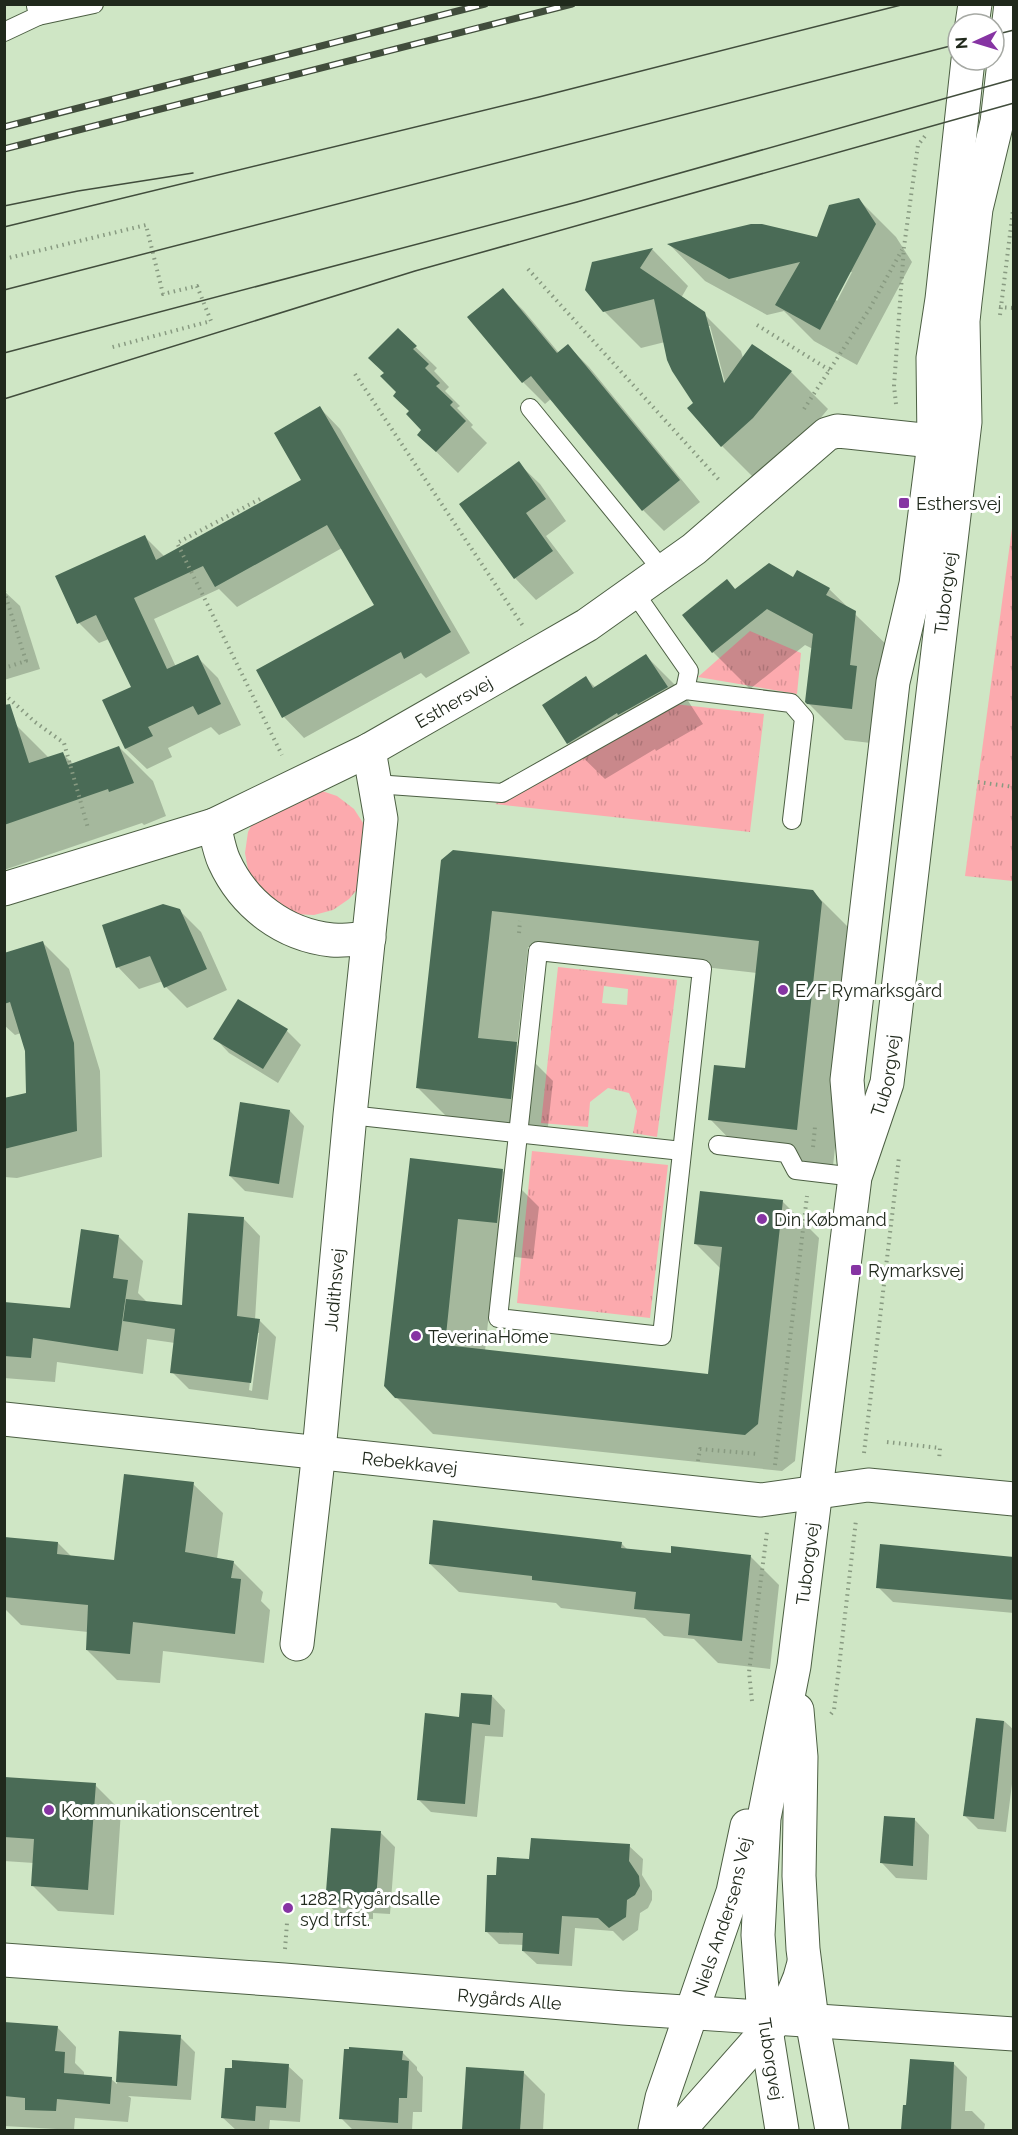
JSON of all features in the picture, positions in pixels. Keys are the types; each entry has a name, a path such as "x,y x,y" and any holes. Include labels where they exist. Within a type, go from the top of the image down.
{"street":[{"name":"Tuborgvej","path":"948,443 964,422 964,312 976,209 1005,122 1011,4"},
{"name":"Tuborgvej","path":"782,2130 758,1935 765,1818 794,1666 855,1177 847,1080 893,682 948,443 933,358 942,299 967,72"},
{"name":"Esthersvej","path":"4,889 214,825 369,750 587,625 694,549 827,434 837,431 948,443"},
{"name":"Judithsvej","path":"297,1644 319,1451 350,1115 381,819 369,750"},
{"path":"214,825 223,860 241,891 267,916 298,933 333,940 369,938"},
{"name":"Rebekkavej","path":"4,1419 761,1500 816,1492"},
{"path":"816,1492 868,1485 1014,1499"},
{"name":"Tuborgvej","path":"794,1666 801,1757 799,1876 805,1959 812,2020 832,2130"},
{"name":"Niels Andersens Vej","path":"655,2130 662,2098 733,1892 750,1814 794,1666"},
{"path":"679,2130 796,1989 801,1979 805,1959"},
{"name":"Rygårds Alle","path":"4,1960 691,2012 769,2022 812,2020 1014,2034"}],"lane":[{"path":"4,32 36,10 94,4"},
{"path":"961,123 1005,122"},
{"path":"530,408 663,571"},
{"path":"634,592 689,671 685,690"},
{"path":"375,784 502,793 685,690 791,703 804,718 792,820"},
{"path":"538,951 702,969 662,1336 498,1318 518,1133 538,951"},
{"path":"350,1115 682,1151"},
{"path":"718,1145 787,1153 795,1170 855,1177"}],"path":[{"path":"900,437 894,386 904,247 918,145 929,131"},
{"path":"4,260 146,225 163,294 197,286 211,321 109,348"},
{"path":"819,440 804,408 831,371 904,247"},
{"path":"528,269 716,476"},
{"path":"757,325 831,371"},
{"path":"356,374 513,611"},
{"path":"260,499 177,543 297,785"},
{"path":"4,591 26,661 4,668"},
{"path":"4,694 35,722 64,743 97,861"},
{"path":"978,782 1014,787"},
{"path":"518,936 520,921"},
{"path":"887,1442 930,1447"},
{"path":"710,1450 758,1454"}],"green space":[{"path":"1013,521 1013,881 965,876"},
{"path":"750,631 801,653 797,694 698,677"},
{"path":"674,704 764,714 750,832 495,804"},
{"path":"316,789 337,796 354,809 365,826 362,884 349,899 333,910 314,915 294,914 275,906 249,875 245,853 248,832 258,813"},
{"path":"558,967 677,980 657,1137 633,1133 637,1111 629,1093 608,1088 590,1102 588,1127 541,1123","holes":["604,986 628,989 627,1005 602,1003"]},
{"path":"532,1151 668,1165 650,1318 517,1303"}],"building":[{"path":"859,198 876,224 820,330 775,305 800,262 729,279 667,244 751,224 762,224 817,237 829,205"},
{"path":"653,248 640,268 705,312 724,383 752,344 792,371 753,418 721,447 687,408 693,403 667,360 654,299 603,312 585,290 592,262"},
{"path":"503,288 557,353 568,344 680,480 642,511 531,376 522,383 467,317"},
{"path":"398,328 417,346 413,349 429,364 425,368 440,383 436,386 453,402 450,405 466,421 436,452 417,435 421,430 406,414 409,411 393,396 396,392 380,376 384,373 368,358"},
{"path":"320,406 451,632 404,659 401,652 282,718 256,670 374,605 327,525 215,587 203,566 134,598 167,669 198,655 221,704 198,715 193,706 148,727 153,736 125,749 102,700 131,687 96,615 77,624 55,576 145,535 156,560 301,480 274,433"},
{"path":"519,461 546,499 526,513 553,551 514,579 459,504"},
{"path":"769,563 793,577 797,570 830,588 826,595 856,611 850,665 857,666 852,709 805,702 813,634 767,609 712,653 682,615 727,579 735,589"},
{"path":"646,654 668,687 618,715 617,713 567,744 542,705 586,676 593,688"},
{"path":"10,704 29,763 63,752 68,765 119,746 134,783 109,792 108,789 4,825 4,705"},
{"name":"E/F Rymarksgård","path":"453,850 813,890 822,902 797,1130 708,1120 714,1065 745,1068 759,941 492,911 478,1038 517,1042 511,1099 416,1088 441,860"},
{"path":"163,904 180,909 207,969 164,988 150,956 116,968 102,925"},
{"path":"43,941 74,1043 77,1131 4,1149 4,1098 26,1093 25,1051 10,1002 4,1004 4,953"},
{"path":"238,999 288,1029 263,1069 213,1039"},
{"path":"240,1102 290,1110 279,1184 229,1176"},
{"path":"410,1158 503,1169 497,1223 458,1219 445,1345 708,1374 722,1247 694,1244 700,1191 783,1200 758,1424 745,1435 395,1398 384,1386"},
{"path":"188,1213 244,1217 237,1316 260,1319 251,1383 170,1373 175,1329 123,1321 126,1299 182,1305"},
{"path":"81,1229 119,1235 113,1278 128,1280 118,1351 33,1338 31,1358 4,1356 4,1302 70,1308"},
{"path":"124,1474 194,1482 185,1552 234,1561 231,1578 241,1579 235,1634 133,1622 130,1654 86,1650 88,1605 4,1597 4,1537 58,1542 57,1554 114,1560"},
{"path":"433,1520 622,1542 621,1548 671,1553 671,1546 751,1555 742,1641 688,1635 690,1614 634,1609 636,1592 532,1580 532,1576 429,1564"},
{"path":"880,1544 1014,1557 1014,1600 876,1588"},
{"path":"461,1693 492,1695 490,1725 472,1723 465,1804 417,1800 425,1713 459,1717"},
{"path":"976,1718 1004,1721 994,1819 963,1816"},
{"name":"Kommunikationscentret","path":"4,1777 96,1783 88,1890 31,1886 34,1839 4,1837"},
{"path":"884,1816 915,1818 913,1866 880,1863"},
{"path":"331,1828 381,1831 376,1900 359,1899 359,1905 325,1904"},
{"path":"531,1838 630,1844 629,1861 639,1876 640,1886 635,1895 627,1900 626,1917 609,1928 598,1918 562,1916 559,1954 522,1951 523,1933 485,1932 487,1875 496,1875 497,1857 529,1859"},
{"path":"4,2022 58,2026 55,2051 65,2052 64,2073 112,2077 110,2104 57,2099 56,2111 25,2110 25,2098 4,2096"},
{"path":"119,2031 181,2035 177,2086 116,2082"},
{"path":"349,2047 403,2051 402,2060 409,2061 407,2098 399,2098 398,2123 339,2119 344,2049 349,2049"},
{"path":"910,2059 954,2062 951,2130 901,2130 903,2105 906,2105"},
{"path":"232,2060 289,2064 286,2108 256,2106 255,2121 221,2118 225,2068 232,2068"},
{"path":"466,2067 524,2071 520,2130 462,2130"}],"tram line":[{"path":"4,227 539,97 905,4"},
{"path":"1006,32 1014,30"},
{"path":"4,290 946,47"},
{"path":"4,353 577,202 1014,79"},
{"path":"4,399 415,271 1014,103"},
{"path":"4,206 78,191 193,173"}],"railway":[{"path":"4,127 485,4"},
{"path":"4,149 572,4"}],"place":[{"name":"Esthersvej","path":"904,503"},
{"name":"E/F Rymarksgård","path":"783,990"},
{"name":"Din Købmand","path":"762,1219"},
{"name":"Rymarksvej","path":"856,1270"},
{"name":"TeverinaHome","path":"416,1336"},
{"name":"Kommunikationscentret","path":"49,1810"},
{"name":"1282 Rygårdsalle syd trfst.","path":"288,1908"}]}
